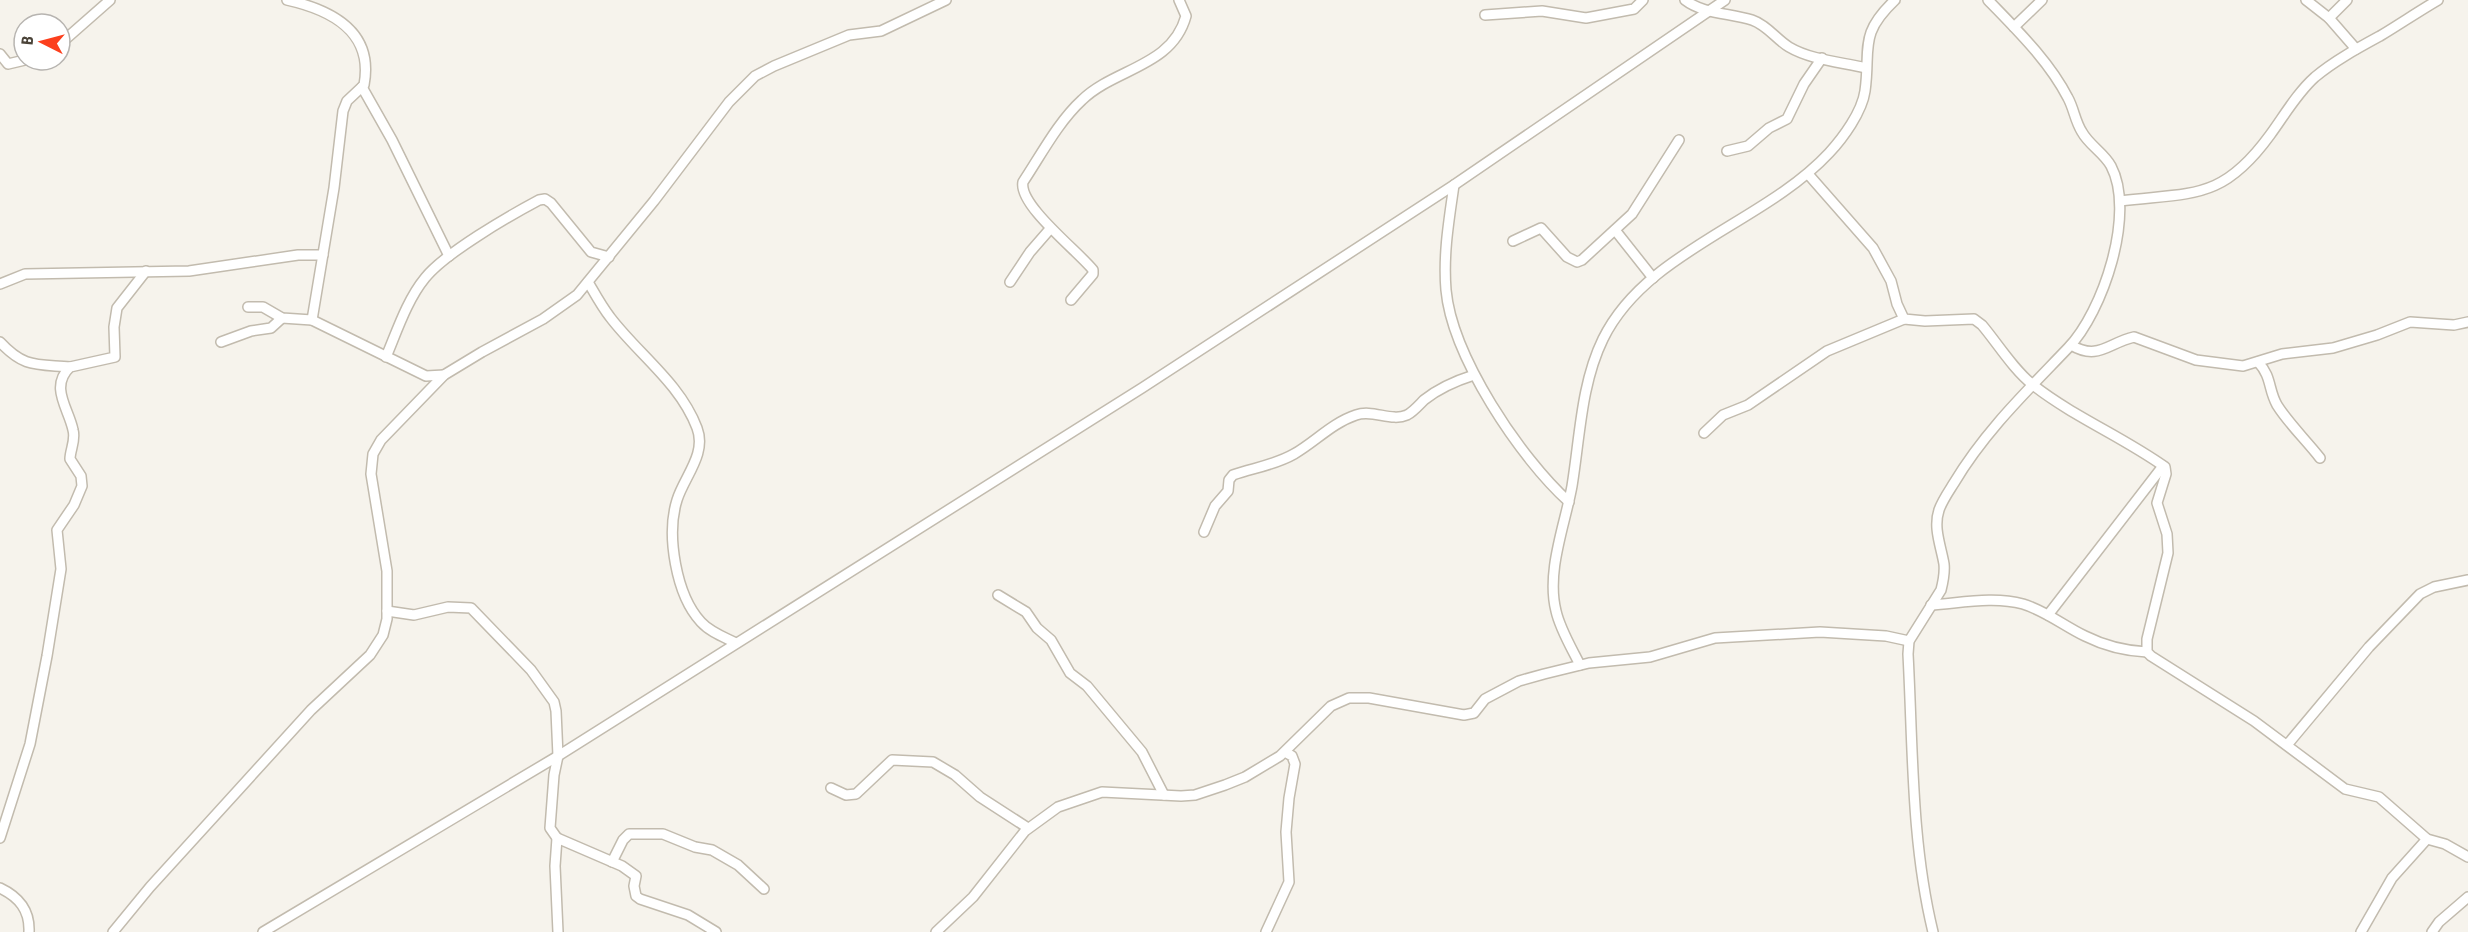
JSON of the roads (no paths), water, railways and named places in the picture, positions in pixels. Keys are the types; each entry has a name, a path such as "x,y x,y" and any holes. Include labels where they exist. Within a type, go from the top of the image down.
{"street":[{"path":"72,33 110,0"},
{"path":"287,0 324,10 342,22 352,32 365,57 365,81 347,101 343,111 334,188 312,320"},
{"path":"113,932 150,887 311,710 370,655 383,635 387,611 387,571 371,483 373,454 389,431 444,375 543,319 572,299 609,256 729,102 755,76 849,35 881,31 946,0"},
{"path":"1071,300 1093,274 1093,270 1050,229 1023,192 1023,182 1080,101 1102,84 1146,65 1167,46 1177,34 1186,16 1179,0"},
{"path":"1485,15 1542,11 1586,18 1634,9 1643,0"},
{"path":"1685,0 1692,6 1754,21 1766,27 1788,46 1802,54 1866,68"},
{"path":"263,932 558,756 1227,334 1454,185 1725,0"},
{"path":"1580,665 1562,627 1553,599 1555,563 1569,502 1583,408 1602,341 1626,305 1653,278 1808,174 1830,152 1861,105 1865,92 1869,33 1876,21 1895,0"},
{"path":"1934,932 1927,907 1917,836 1909,641 1941,591 1944,574 1936,524 1941,506 1976,448 2031,384 2071,345 2096,304 2105,282 2117,232 2120,201 2112,167 2082,133 2070,100 2054,74 1988,0"},
{"path":"2014,27 2042,0"},
{"path":"2306,0 2329,18 2356,49"},
{"path":"2329,18 2347,0"},
{"path":"2120,201 2199,191 2213,188 2229,179 2254,155 2315,77 2356,49 2438,0"},
{"path":"0,54 8,64 12,63"},
{"path":"1726,151 1748,146 1769,128 1787,119 1804,84 1822,58"},
{"path":"362,87 392,140 449,256"},
{"path":"1514,241 1540,228 1567,256 1577,262 1582,260 1632,214 1678,140"},
{"path":"1808,174 1873,248 1891,281 1904,319"},
{"path":"1454,185 1446,234 1446,292 1459,340 1474,375 1527,457 1569,502"},
{"path":"386,357 417,288 425,277 449,256 521,210 545,199 551,203 591,252 609,256"},
{"path":"1010,282 1030,252 1050,229"},
{"path":"1615,230 1653,278"},
{"path":"0,284 25,274 218,268 298,255 323,255"},
{"path":"0,342 14,357 22,361 69,367 115,357 114,327 117,308 146,271"},
{"path":"588,282 610,317 650,359 684,404 698,428 699,452 675,507 673,534 678,572 685,598 702,622 710,630 736,643"},
{"path":"248,307 263,307 282,318 312,320 426,376 444,375"},
{"path":"221,342 251,331 275,326 282,318"},
{"path":"1704,434 1723,415 1748,405 1827,351 1859,337 1904,319 1925,321 1974,319 1982,325 2031,384 2079,416 2123,440 2163,466 2166,474 2157,503 2167,534 2168,553 2147,639 2147,652"},
{"path":"2071,345 2087,352 2095,352 2134,337 2196,360 2243,366 2282,354 2333,348 2410,322 2454,326 2468,322"},
{"path":"2258,362 2270,379 2274,400 2280,410 2320,458"},
{"path":"0,838 30,744 47,656 61,569 57,530 74,505 82,486 81,476 70,459 73,429 61,392 62,376 69,367"},
{"path":"1204,532 1215,506 1226,495 1229,480 1233,475 1286,458 1319,435 1356,415 1373,413 1393,417 1408,414 1436,391 1474,375"},
{"path":"2048,615 2163,466"},
{"path":"2287,745 2369,647 2420,594 2434,587 2468,580"},
{"path":"998,595 1026,612 1037,628 1051,640 1070,673 1087,686 1142,752 1164,795"},
{"path":"1931,605 1986,600 2023,604 2048,615 2086,637 2128,651 2147,652 2157,661 2287,745 2345,789 2379,797 2427,839 2445,844 2468,857"},
{"path":"387,611 414,615 458,607 476,612 531,670 554,702 558,756 554,775 550,828 556,838 590,855 612,862 636,876 634,886 636,896 652,905 688,915 716,932"},
{"path":"936,932 973,897 1028,828 1058,807 1102,792 1195,795 1225,785 1254,772 1285,752 1325,711 1342,700 1369,698 1464,715 1473,713 1485,699 1519,681 1580,665 1650,657 1707,640 1736,636 1820,632 1886,636 1909,641"},
{"path":"1266,932 1289,882 1286,831 1288,798 1295,764 1292,756 1285,752"},
{"path":"831,788 846,795 856,794 892,760 930,760 955,775 980,797 1028,828"},
{"path":"612,862 618,848 629,834 663,834 694,847 712,850 738,865 764,889"},
{"path":"556,838 558,932"},
{"path":"2361,932 2392,878 2427,839"},
{"path":"0,888 21,902 27,913 29,932"},
{"path":"2432,932 2439,922 2468,897"}]}
